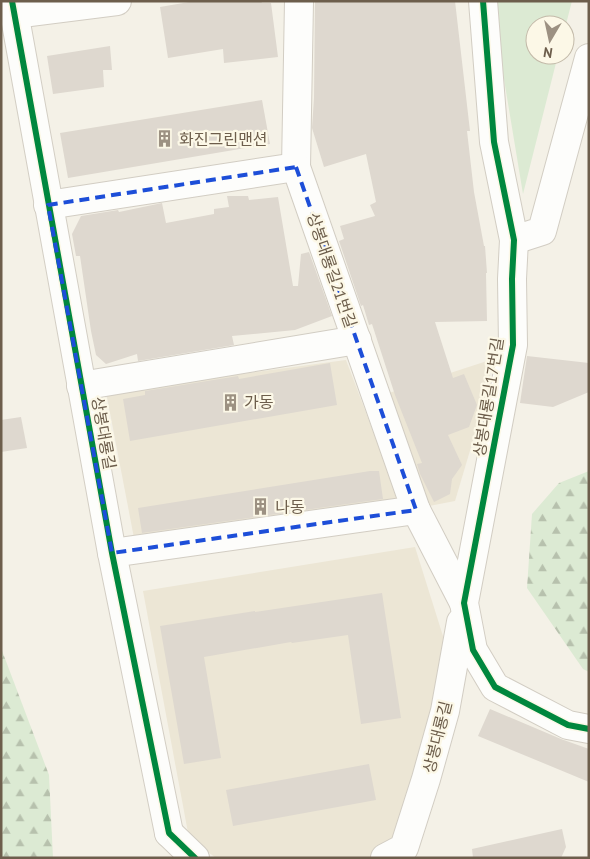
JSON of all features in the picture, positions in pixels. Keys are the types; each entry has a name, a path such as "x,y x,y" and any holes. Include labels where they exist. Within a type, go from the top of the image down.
{"street":[{"path":"13,8 117,1"},
{"path":"48,205 296,167 299,1"},
{"name":"상봉대룡길17번길","path":"483,1 494,142 514,240 512,279 513,345 464,603 473,650 495,687 568,725 589,729"},
{"name":"상봉대룡길","path":"13,8 112,553 169,834 195,858"},
{"path":"514,240 542,231 589,58"},
{"name":"상봉대룡길21번길","path":"296,167 416,510 464,603"},
{"name":"상봉대룡길","path":"81,386 357,340"},
{"path":"112,553 416,510"},
{"name":"상봉대룡길","path":"385,858 404,848 426,779 445,711 464,603"}],"highlighted area":[{"path":"296,167 416,510 112,553 48,205"}],"shaded area":[{"path":"346,360 401,505 134,538 106,392"},
{"path":"487,361 491,380 455,501 429,506 389,393"},
{"path":"415,547 448,652 402,828 384,856 368,858 216,858 189,838 143,591"}],"green space":[{"path":"491,1 572,1 568,15 525,15 525,65 555,65 523,194"},
{"path":"589,471 589,672 583,669 527,588 532,514 559,483"},
{"path":"1,648 49,775 53,858 1,858"}],"building":[{"path":"195,1 261,1 262,3 271,3 278,57 224,63 223,49 168,58 160,7"},
{"path":"315,1 455,1 470,131 467,131 474,192 485,246 487,321 435,322 453,378 464,374 477,405 469,427 448,435 462,465 452,479 450,494 434,502 420,474 417,464 422,463 395,395 372,324 369,325 363,305 361,306 339,241 344,239 340,226 375,216 370,205 376,202 366,154 324,167 312,128"},
{"path":"110,46 112,70 103,70 104,87 53,94 47,56"},
{"name":"화진그린맨션","path":"262,100 270,144 68,178 60,133"},
{"path":"227,196 248,196 249,200 278,197 293,286 298,286 301,254 309,252 332,316 295,330 232,336 234,345 138,361 137,354 106,364 96,355 80,256 76,256 72,234 81,216 118,210 119,212 162,203 166,223 214,214 214,209 229,207"},
{"path":"527,356 589,363 589,392 553,407 520,403"},
{"name":"가동","path":"330,363 337,405 130,441 123,399 145,395 145,391 238,376 239,379"},
{"path":"21,417 27,448 1,452 1,420"},
{"name":"나동","path":"379,471 383,499 142,533 138,508"},
{"path":"382,593 401,718 361,724 348,635 291,642 204,657 221,758 184,764 160,626"},
{"path":"490,709 589,749 589,782 478,736"},
{"path":"369,764 376,800 233,826 226,790"},
{"path":"562,829 566,847 561,858 473,858 472,849"}],"cycle path":[{"path":"12,1 112,553 169,833 195,858"},
{"path":"483,1 494,142 514,240 512,279 513,345 464,603 473,650 495,687 568,725 589,729"}],"place":[{"name":"화진그린맨션","path":"165,139"},
{"name":"가동","path":"230,402"},
{"name":"나동","path":"261,507"}]}
